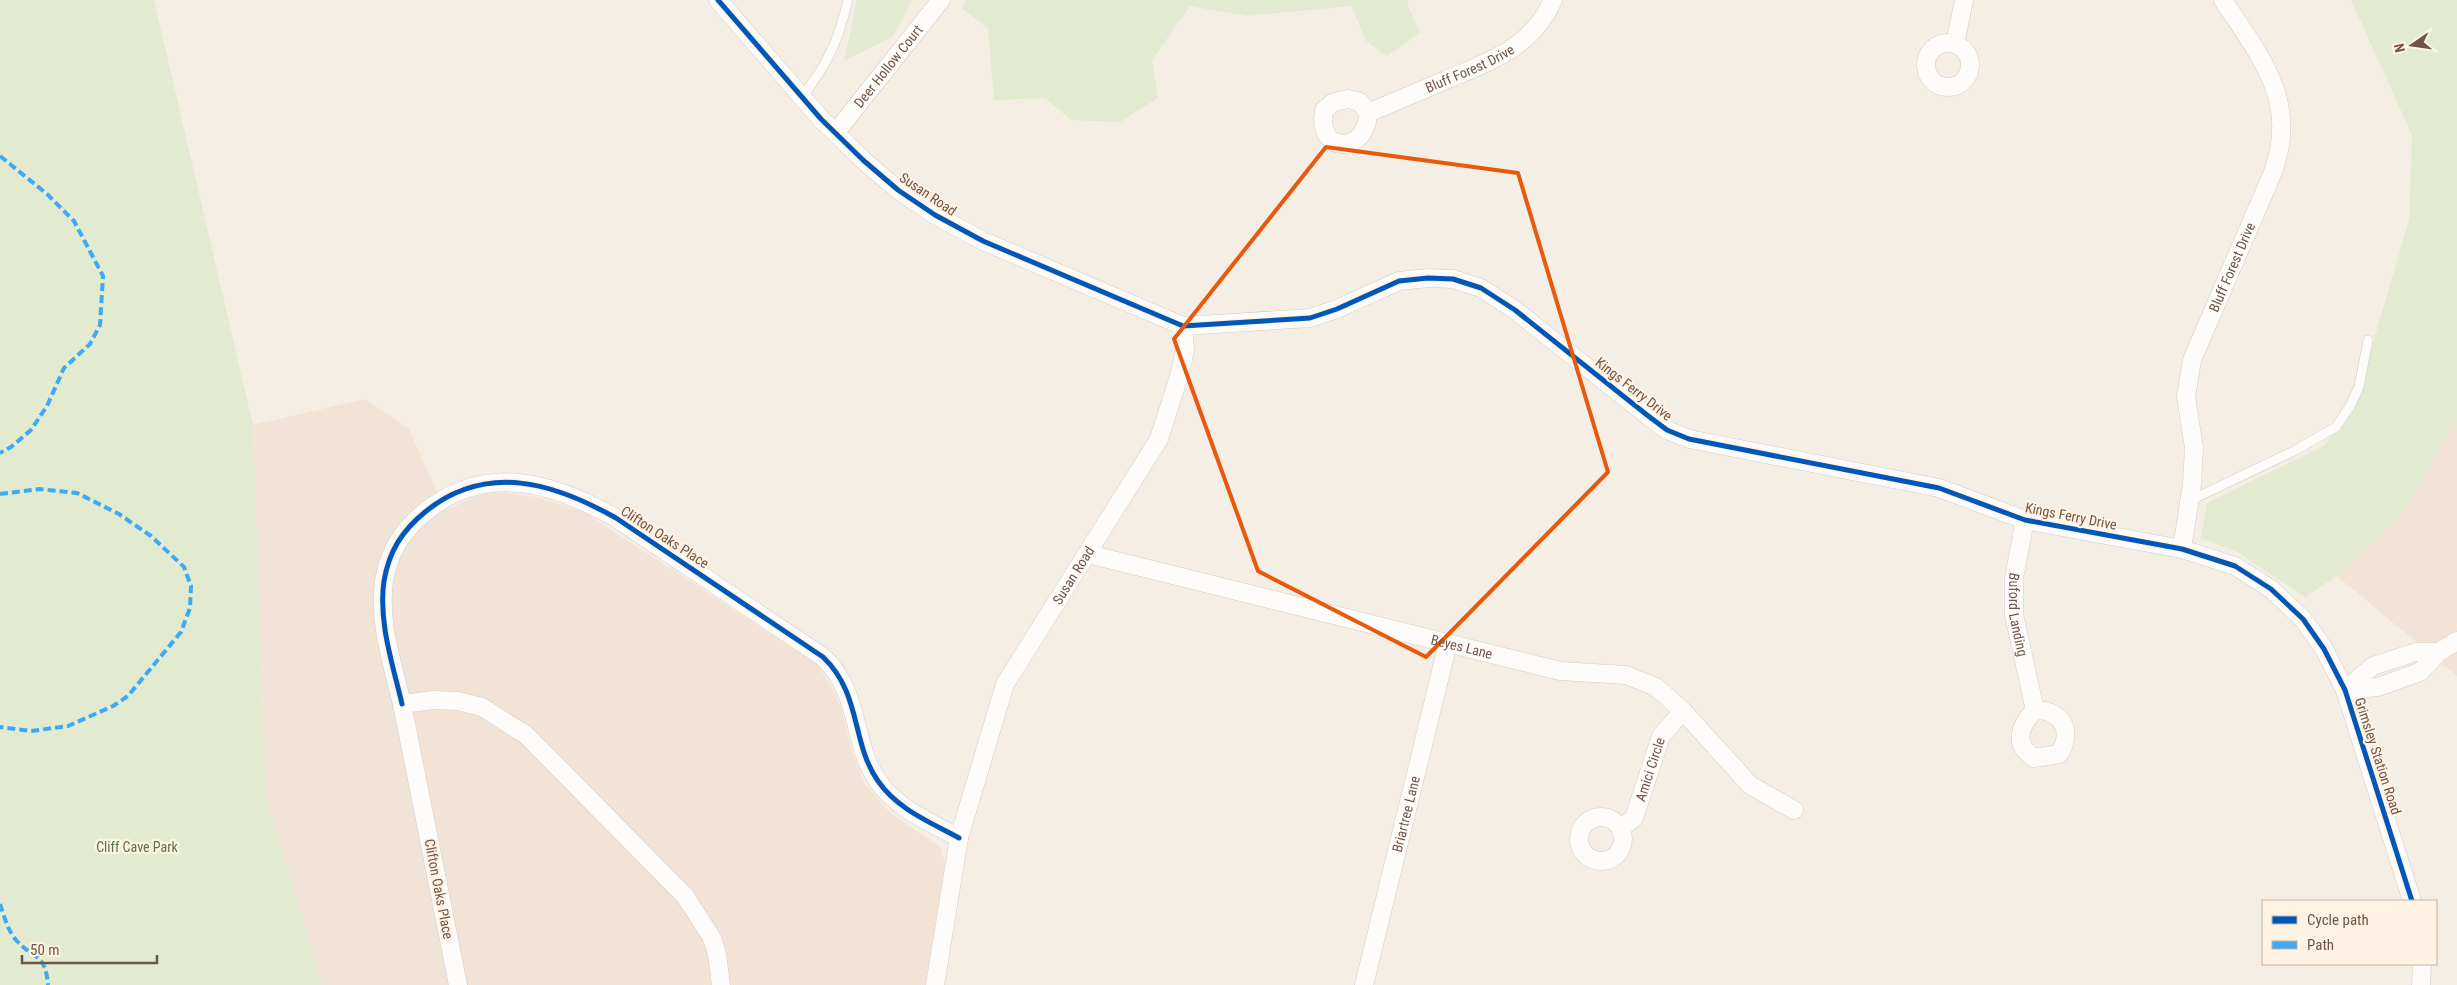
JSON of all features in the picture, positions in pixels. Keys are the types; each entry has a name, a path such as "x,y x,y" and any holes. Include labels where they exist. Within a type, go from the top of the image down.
{"street":[{"name":"Susan Road","path":"718,0 802,97 862,160 898,190 943,219 983,241 1183,326 1184,350 1180,373 1159,439 1005,684 959,838 935,985"},
{"name":"Deer Hollow Court","path":"836,132 941,0"},
{"name":"Bluff Forest Drive","path":"1368,112 1501,57 1527,37 1544,16 1553,0"},
{"path":"1955,44 1964,0"},
{"name":"Bluff Forest Drive","path":"2182,549 2190,501 2194,448 2186,397 2192,360 2273,172 2281,145 2281,111 2275,86 2223,0"},
{"name":"Kings Ferry Drive","path":"1183,326 1310,318 1337,309 1399,282 1428,278 1453,279 1481,288 1515,310 1667,430 1690,439 1938,488 2025,520 2182,549"},
{"name":"Clifton Oaks Place","path":"458,985 402,704 384,626 384,583 389,556 400,536 440,500 488,482 516,482 551,489 583,499 616,518 823,657 835,668 842,680 856,719 866,758 877,780 898,804 959,838"},
{"name":"Buford Landing","path":"2025,520 2014,578 2014,615 2035,710"},
{"name":"Grimsley Station Road","path":"2182,549 2235,566 2271,589 2303,619 2324,649 2345,690 2412,900"},
{"name":"Beyes Lane","path":"1088,554 1560,671 1626,675 1656,687 1683,711 1750,785 1794,810"},
{"path":"2345,690 2373,666 2416,652 2439,652 2457,641"},
{"name":"Briartree Lane","path":"1364,985 1448,643"},
{"path":"402,704 434,700 466,703 482,707 526,735 686,896 712,938 717,954 721,985"},
{"name":"Amici Circle","path":"1620,829 1634,818 1661,736 1683,711"},
{"path":"2421,985 2422,965"}],"lane":[{"path":"802,97 830,56 839,35 848,0"},
{"path":"2190,501 2294,451 2336,427 2350,406 2359,386 2368,340"}],"highlighted area":[{"path":"1326,147 1518,173 1608,472 1426,657 1258,571 1174,339"}],"shaded area":[{"path":"365,399 409,429 445,511 479,495 503,492 536,497 582,511 817,664 831,686 841,708 851,749 864,783 890,813 941,848 945,865 925,985 322,985 266,796 253,425"},
{"path":"2457,420 2457,676 2337,576 2402,514"}],"green space":[{"name":"Cliff Cave Park","path":"0,0 154,0 253,425 266,796 322,985 0,985"},
{"path":"857,0 913,0 892,37 844,61"},
{"path":"966,0 1409,0 1407,3 1420,33 1387,56 1367,42 1351,6 1247,16 1190,6 1152,60 1158,98 1120,122 1071,120 1045,98 994,100 988,29 962,8"},
{"path":"2351,0 2457,0 2457,420 2402,514 2337,576 2305,597 2237,552 2201,538 2207,503 2325,445 2355,404 2409,220 2412,135"}],"marked path":[{"path":"0,156 47,194 74,221 103,276 100,325 90,344 64,368 47,406 31,430 11,447 0,453"},
{"path":"0,494 39,489 77,493 119,514 151,536 184,567 191,586 190,608 181,632 128,696 113,706 68,726 31,731 0,727"},
{"path":"0,904 13,936 22,946 38,958 44,967 48,985"}],"cycle path":[{"path":"718,0 821,119 863,160 898,190 935,215 983,241 1183,326 1310,318 1337,309 1399,281 1428,278 1453,279 1481,288 1515,310 1667,430 1689,439 1939,488 2025,520 2182,549 2235,566 2271,589 2303,619 2324,649 2345,690 2412,900"},
{"path":"402,704 387,643 383,596 389,560 403,534 425,512 448,496 472,487 496,483 520,483 545,488 569,495 616,518 823,657 835,671 844,687 869,766 878,781 904,807 959,838"}]}
